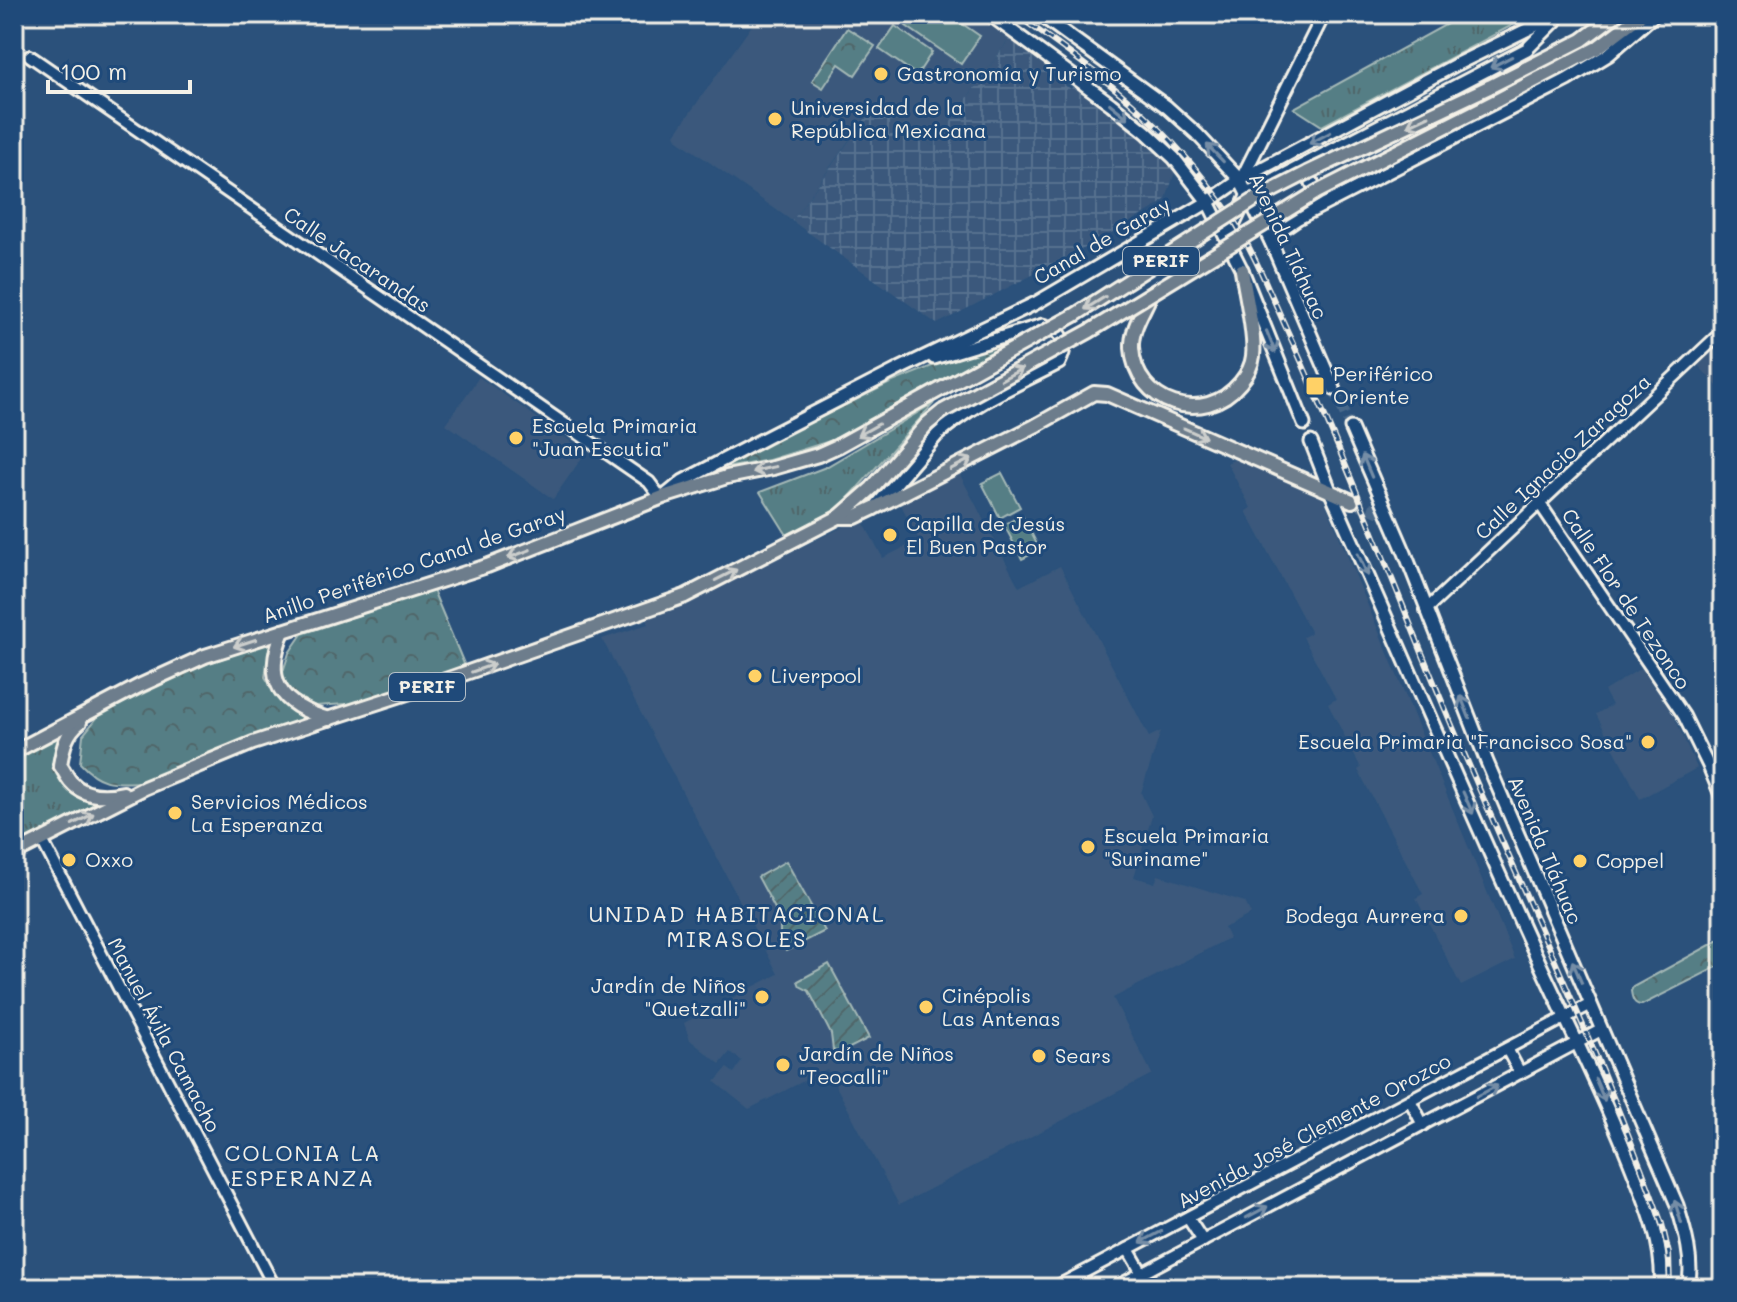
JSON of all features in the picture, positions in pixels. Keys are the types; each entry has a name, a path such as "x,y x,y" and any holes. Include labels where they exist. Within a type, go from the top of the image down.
{"highway":[{"name":"Anillo Periférico Canal de Garay","path":"14,752 139,686 205,656 487,566 662,498 727,477 803,460 838,446 1075,315 1256,199 1582,40 1617,14"},
{"name":"PERIF","path":"14,854 144,788 253,743 465,674 685,596 839,517 872,488 927,424 943,411 1150,296 1317,192 1597,48 1642,14"},
{"path":"1150,296 1134,330 1132,347 1136,369 1150,390 1174,405 1207,406 1230,395 1246,375 1253,356 1242,270"},
{"path":"839,517 855,517 874,508 1094,393 1107,394 1352,501"},
{"path":"283,631 275,651 274,677 286,699 306,713 329,719"},
{"path":"95,709 72,729 63,746 60,765 71,783 84,792 107,797 144,788"}],"main road":[{"path":"989,14 1146,132 1174,158 1208,202 1242,270 1304,424"},
{"name":"Avenida Tláhuac","path":"1039,14 1167,107 1240,180 1271,242 1334,389"},
{"path":"1240,180 1324,14"},
{"path":"1227,239 1248,194 1527,49 1560,14"},
{"name":"Canal de Garay","path":"662,498 683,481 1046,297 1240,180 1457,64 1560,14"},
{"path":"1271,242 1279,231 1334,199 1567,80 1608,55 1655,14"},
{"path":"1317,158 1310,175 1314,189 1323,197 1334,199"},
{"path":"874,508 948,425 970,409 1059,363 1065,350 1063,338 1055,329 1043,325 899,369"},
{"name":"Avenida Tláhuac","path":"1351,428 1405,553 1487,762 1677,1205 1690,1263 1688,1288"},
{"path":"1311,442 1516,910 1579,1042 1620,1138 1654,1222 1660,1250 1661,1288"}],"street":[{"name":"Calle Jacarandas","path":"30,56 638,474 662,498"},
{"name":"Calle Ignacio Zaragoza","path":"1426,610 1723,331"},
{"name":"Calle Flor de Tezonco","path":"1540,504 1684,716 1723,801"},
{"name":"Manuel Ávila Camacho","path":"42,840 275,1288"},
{"name":"Avenida José Clemente Orozco","path":"1061,1286 1591,1004"},
{"path":"1114,1288 1601,1030"},
{"path":"1507,1049 1520,1073"},
{"path":"1410,1100 1423,1125"},
{"path":"1188,1218 1203,1241"},
{"path":"1128,1249 1142,1273"}],"shaded area":[{"name":"Universidad de la República Mexicana","path":"760,14 977,14 1010,38 933,146 874,105 792,221 678,140 675,134"},
{"path":"1010,38 1061,74 1061,82 1065,85 1071,89 1075,83 1125,118 1176,169 1166,199 1156,207 1085,248 937,324 792,221 875,105 933,146"},
{"path":"1723,337 1723,385 1719,388 1696,363"},
{"name":"Escuela Primaria \"Juan Escutia\"","path":"479,377 586,452 553,499 446,424"},
{"path":"1237,458 1322,495 1515,959 1461,986 1416,898 1423,894 1358,770 1361,768 1328,704 1336,699 1303,637 1311,633 1246,511 1251,508 1227,463"},
{"path":"957,469 1019,587 1060,566 1149,737 1161,731 1141,793 1152,816 1134,877 1155,883 1158,875 1245,902 1251,914 1224,928 1229,938 1113,998 1152,1074 899,1205 827,1069 749,1109 715,1082 727,1068 734,1073 742,1061 730,1052 720,1064 690,1040 684,1023 778,974 602,639 648,624 651,614 703,595 861,518 883,558 919,540 898,499"},
{"name":"Escuela Primaria \"Francisco Sosa\"","path":"1641,668 1674,716 1697,768 1640,799 1596,714 1612,705 1604,691"}],"green space":[{"path":"915,14 948,14 980,36 961,64 906,26"},
{"path":"1465,14 1515,14 1524,19 1322,126 1294,108"},
{"path":"895,26 932,52 917,75 879,49"},
{"path":"847,28 875,46 855,75 839,64 823,88 812,81"},
{"path":"1028,336 833,440 769,460 726,468 746,454 890,383 937,364"},
{"path":"934,403 835,513 790,540 760,492 826,467"},
{"path":"1002,473 1020,507 1000,518 982,483"},
{"path":"1022,515 1040,550 1022,559 1004,525"},
{"path":"433,590 467,671 378,702 315,706 292,693 281,678 289,653 302,634"},
{"path":"276,640 270,646 265,677 289,708 304,717 326,723 143,782 108,782 80,763 83,735 100,714 203,665"},
{"path":"60,736 58,767 73,791 100,801 14,848 14,760"},
{"path":"786,861 825,931 786,951 780,940 780,918 758,877"},
{"path":"1723,938 1723,964 1642,1005 1634,1001 1633,987"},
{"path":"829,964 869,1038 840,1053 833,1050 831,1034 809,991 798,981"}],"tunnel":[{"path":"1334,389 1351,428"},
{"path":"1352,501 1388,515"}],"railway":[{"path":"1015,14 1105,80 1158,127 1206,182 1248,245 1330,427 1460,744 1636,1154 1662,1224 1669,1254 1670,1288"}],"place":[{"name":"Gastronomía y Turismo","path":"881,74"},
{"name":"Universidad de la República Mexicana","path":"775,119"},
{"name":"Periférico Oriente","path":"1315,386"},
{"name":"Escuela Primaria \"Juan Escutia\"","path":"516,438"},
{"name":"Capilla de Jesús El Buen Pastor","path":"890,535"},
{"name":"Liverpool","path":"755,676"},
{"name":"Escuela Primaria \"Francisco Sosa\"","path":"1648,742"},
{"name":"Servicios Médicos La Esperanza","path":"175,813"},
{"name":"Escuela Primaria \"Suriname\"","path":"1088,847"},
{"name":"Oxxo","path":"69,860"},
{"name":"Coppel","path":"1580,861"},
{"name":"Bodega Aurrera","path":"1461,916"},
{"name":"Jardín de Niños \"Quetzalli\"","path":"762,997"},
{"name":"Cinépolis Las Antenas","path":"926,1007"},
{"name":"Sears","path":"1039,1056"},
{"name":"Jardín de Niños \"Teocalli\"","path":"783,1065"}],"district":[{"name":"UNIDAD HABITACIONAL MIRASOLES","path":"737,926"},
{"name":"COLONIA LA ESPERANZA","path":"303,1166"}]}
